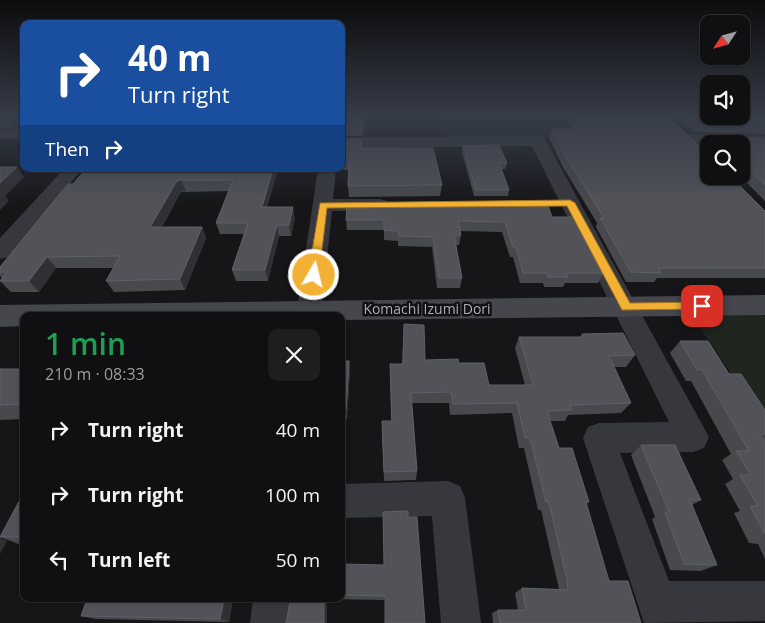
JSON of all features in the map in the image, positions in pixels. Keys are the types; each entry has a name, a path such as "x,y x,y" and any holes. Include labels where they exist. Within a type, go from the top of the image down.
{"street":[{"path":"541,146 694,437 599,438 660,612 765,601"},
{"path":"0,252 69,172"},
{"path":"309,312 328,172"},
{"path":"550,203 570,203"},
{"path":"323,205 402,205"},
{"name":"Komachi Izumi Dori","path":"345,312 765,306"},
{"name":"Komachi Izumi Dori","path":"0,316 20,316"},
{"path":"345,501 448,498 461,623"},
{"path":"270,623 273,602"}],"shaded area":[{"path":"685,306 756,306 765,317 765,423"}],"building":[{"path":"345,146 361,146 361,148 433,148 442,185 348,186 349,160 345,160"},
{"path":"463,146 499,146 507,163 499,163 509,190 476,190"},
{"path":"561,146 699,146 700,185 739,185 765,211 765,268 658,268 661,273 631,272 600,218 604,218"},
{"path":"750,146 765,146 765,185 750,171"},
{"path":"0,167 17,167 0,183"},
{"path":"83,172 272,172 262,207 293,207 289,225 277,225 265,270 232,270 248,223 216,223 233,180 181,180 177,181 150,227 202,227 180,279 106,281 120,256 47,257 29,281 0,281 7,272 0,272 0,267 68,184 73,184"},
{"path":"347,203 547,203 552,217 575,217 604,273 566,273 568,277 548,277 547,273 523,273 516,247 513,247 505,222 458,221 461,235 454,235 462,278 439,278 433,237 399,236 398,231 384,230 384,220 346,220"},
{"path":"404,324 424,325 425,360 458,359 459,363 484,363 489,385 533,385 519,337 583,337 582,334 623,333 635,355 609,356 631,403 570,405 572,410 547,411 559,448 572,448 589,502 586,502 609,581 628,581 641,623 500,623 498,610 526,610 522,588 568,590 549,502 546,502 530,438 525,438 517,403 453,404 451,392 411,393 417,471 384,472 382,421 392,421 390,364 403,364"},
{"path":"680,341 708,341 729,374 741,374 765,410 765,434 759,434 765,442 765,534 750,506 758,506 740,475 751,475 736,451 749,451 702,370 697,370"},
{"path":"345,361 349,361 346,410"},
{"path":"0,369 20,369 20,404 0,405"},
{"path":"641,445 675,445 701,500 690,500 717,565 684,564 665,512 669,512"},
{"path":"20,500 20,537 0,537"},
{"path":"408,511 408,517 417,517 425,623 385,623 385,596 345,595 345,564 384,565 383,512"},
{"path":"86,602 223,602 220,619 81,616"},
{"path":"290,602 324,602 324,623 286,623"}],"route":[{"path":"314,275 323,205 570,203 626,307 702,306"}]}
